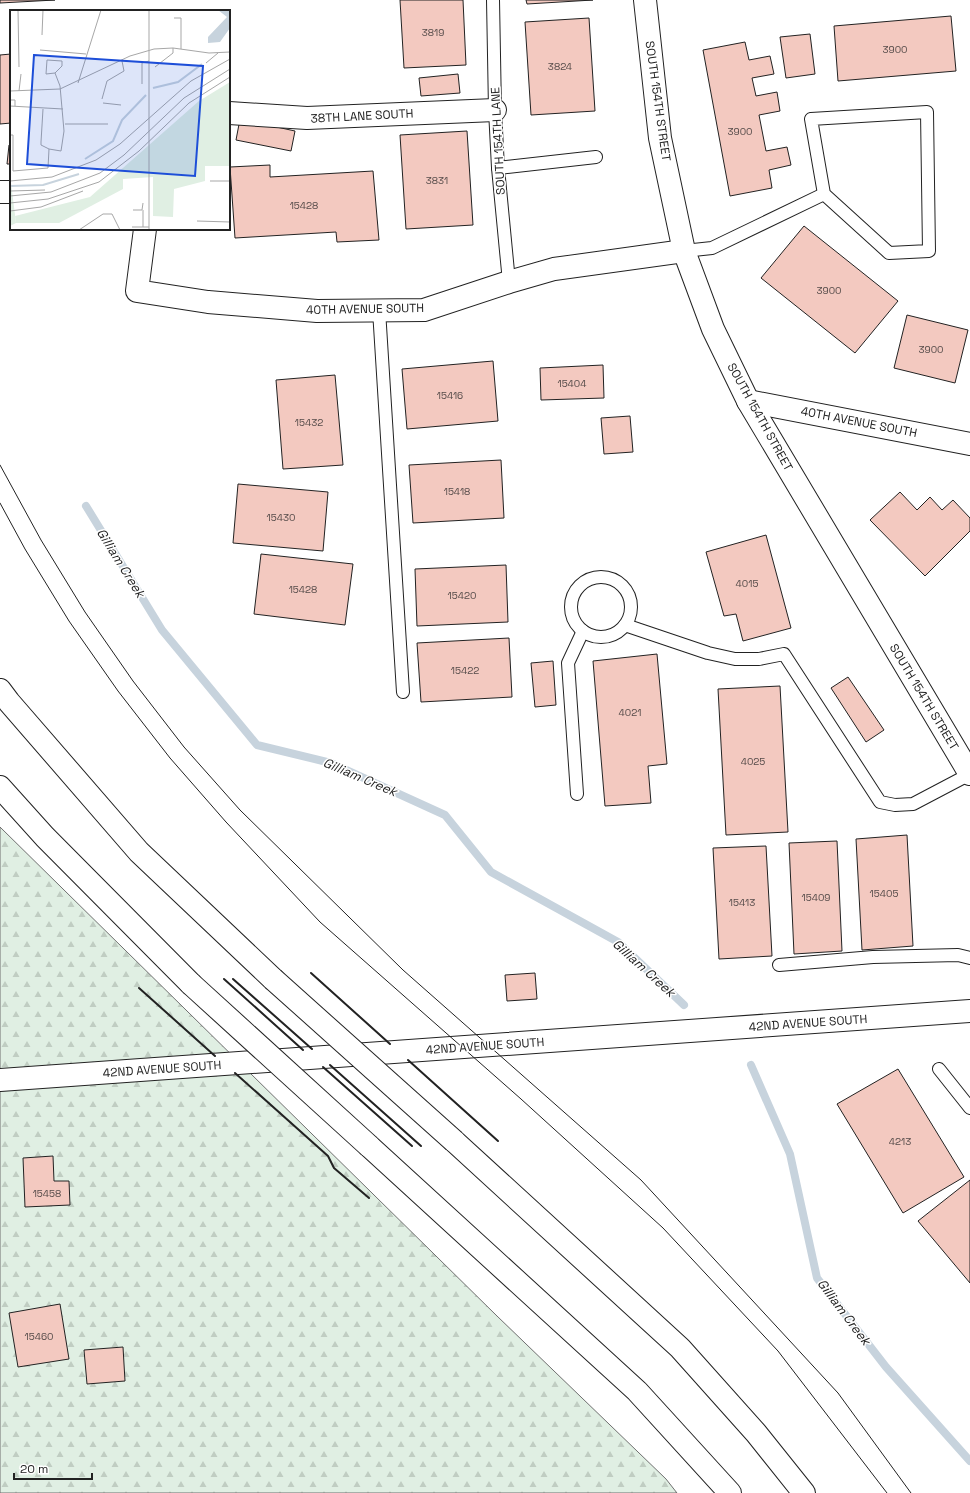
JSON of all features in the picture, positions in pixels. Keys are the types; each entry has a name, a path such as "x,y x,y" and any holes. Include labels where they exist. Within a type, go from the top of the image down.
{"main road":[{"name":"SOUTH 154TH STREET","path":"645,0 660,138 684,251 714,329 748,401 970,774"},
{"name":"38TH LANE SOUTH","path":"230,113 307,118 495,110"},
{"name":"40TH AVENUE SOUTH","path":"145,230 137,291 208,302 317,311 424,310 554,269 684,251"},
{"name":"40TH AVENUE SOUTH","path":"748,401 970,444"},
{"path":"0,690 140,852 273,979 454,1141 680,1348 756,1433 804,1493"},
{"path":"0,787 45,837 191,984 637,1391 730,1493"},
{"name":"42ND AVENUE SOUTH","path":"0,1080 970,1011"}],"lane":[{"name":"SOUTH 154TH LANE","path":"493,0 495,110 498,168 509,282"},
{"path":"927,112 929,251 889,253 824,194 811,119 927,112"},
{"path":"498,168 596,157"},
{"path":"684,251 712,248 824,194"},
{"path":"379,310 403,692"},
{"path":"597,578 608,578 619,583 627,592 630,603 630,615 625,625 616,633 605,637 593,636 583,631 575,622 571,611 572,600 577,589 586,581 597,578"},
{"path":"625,625 708,653 735,659 759,659 784,654 880,802 895,805 913,804 970,774"},
{"path":"577,794 568,664 583,631"},
{"path":"779,965 873,957 958,954 970,958"},
{"path":"939,1069 970,1108"}],"green space":[{"path":"0,827 497,1316 666,1479 677,1493 0,1493"}],"building":[{"path":"0,0 55,0 0,3"},
{"path":"400,0 463,0 466,65 404,68"},
{"path":"526,0 593,0 527,4"},
{"path":"951,16 956,71 838,81 834,26"},
{"path":"589,18 595,111 531,115 525,22"},
{"path":"810,34 815,74 786,78 780,37"},
{"path":"745,42 749,60 770,56 774,74 752,78 756,96 777,92 780,111 759,115 766,151 787,147 791,165 769,170 772,188 730,196 703,50"},
{"path":"10,54 10,123 0,124 0,55"},
{"path":"458,74 460,93 421,96 419,78"},
{"path":"240,119 295,131 291,151 236,140"},
{"path":"467,131 473,225 406,229 400,135"},
{"path":"9,145 10,164 7,164"},
{"path":"270,165 270,177 373,171 379,240 337,242 336,232 235,238 230,167"},
{"path":"804,226 898,301 855,353 761,278"},
{"path":"907,315 968,330 955,383 894,368"},
{"path":"493,361 498,421 407,429 402,369"},
{"path":"603,365 604,398 541,400 540,368"},
{"path":"335,375 343,465 283,469 276,380"},
{"path":"630,416 633,452 604,454 601,418"},
{"path":"501,460 504,518 413,523 409,465"},
{"path":"238,484 328,492 323,551 233,543"},
{"path":"900,492 917,510 930,497 942,510 953,500 970,518 970,531 925,576 870,520"},
{"path":"766,535 791,628 743,641 736,614 724,616 706,552"},
{"path":"261,554 353,564 345,625 254,614"},
{"path":"506,565 508,622 417,626 415,569"},
{"path":"509,638 512,697 421,702 417,643"},
{"path":"657,654 667,764 648,766 651,803 605,806 593,661"},
{"path":"553,661 556,705 535,707 531,663"},
{"path":"848,677 884,730 866,742 831,688"},
{"path":"780,686 788,832 726,835 718,689"},
{"path":"907,835 913,946 862,950 856,839"},
{"path":"837,841 842,951 794,954 789,843"},
{"path":"766,846 772,956 719,959 713,848"},
{"path":"535,973 537,999 507,1001 505,975"},
{"path":"898,1069 964,1177 903,1213 837,1104"},
{"path":"53,1156 54,1181 69,1181 70,1205 25,1207 23,1158"},
{"path":"970,1180 970,1283 918,1221"},
{"path":"60,1304 69,1359 18,1367 9,1313"},
{"path":"123,1347 125,1381 87,1384 84,1350"}],"waterway":[{"name":"Gilliam Creek","path":"86,506 162,630 257,745 331,763 445,815 491,872 618,942 684,1005"},
{"name":"Gilliam Creek","path":"751,1065 790,1154 817,1278 886,1367 970,1461"}],"tram line":[{"path":"0,465 41,540 85,612 133,681 184,747 240,810 403,970 641,1180 838,1393 911,1493"},
{"path":"0,503 25,549 69,621 118,691 170,758 226,822 320,922 521,1099 663,1228 778,1351 887,1493"}],"wall":[{"path":"311,973 390,1044"},
{"path":"224,979 303,1050"},
{"path":"233,979 312,1049"},
{"path":"139,988 215,1056"},
{"path":"408,1060 498,1141"},
{"path":"330,1065 421,1146"},
{"path":"323,1067 412,1146"},
{"path":"235,1073 328,1156 334,1168 369,1198"}]}
